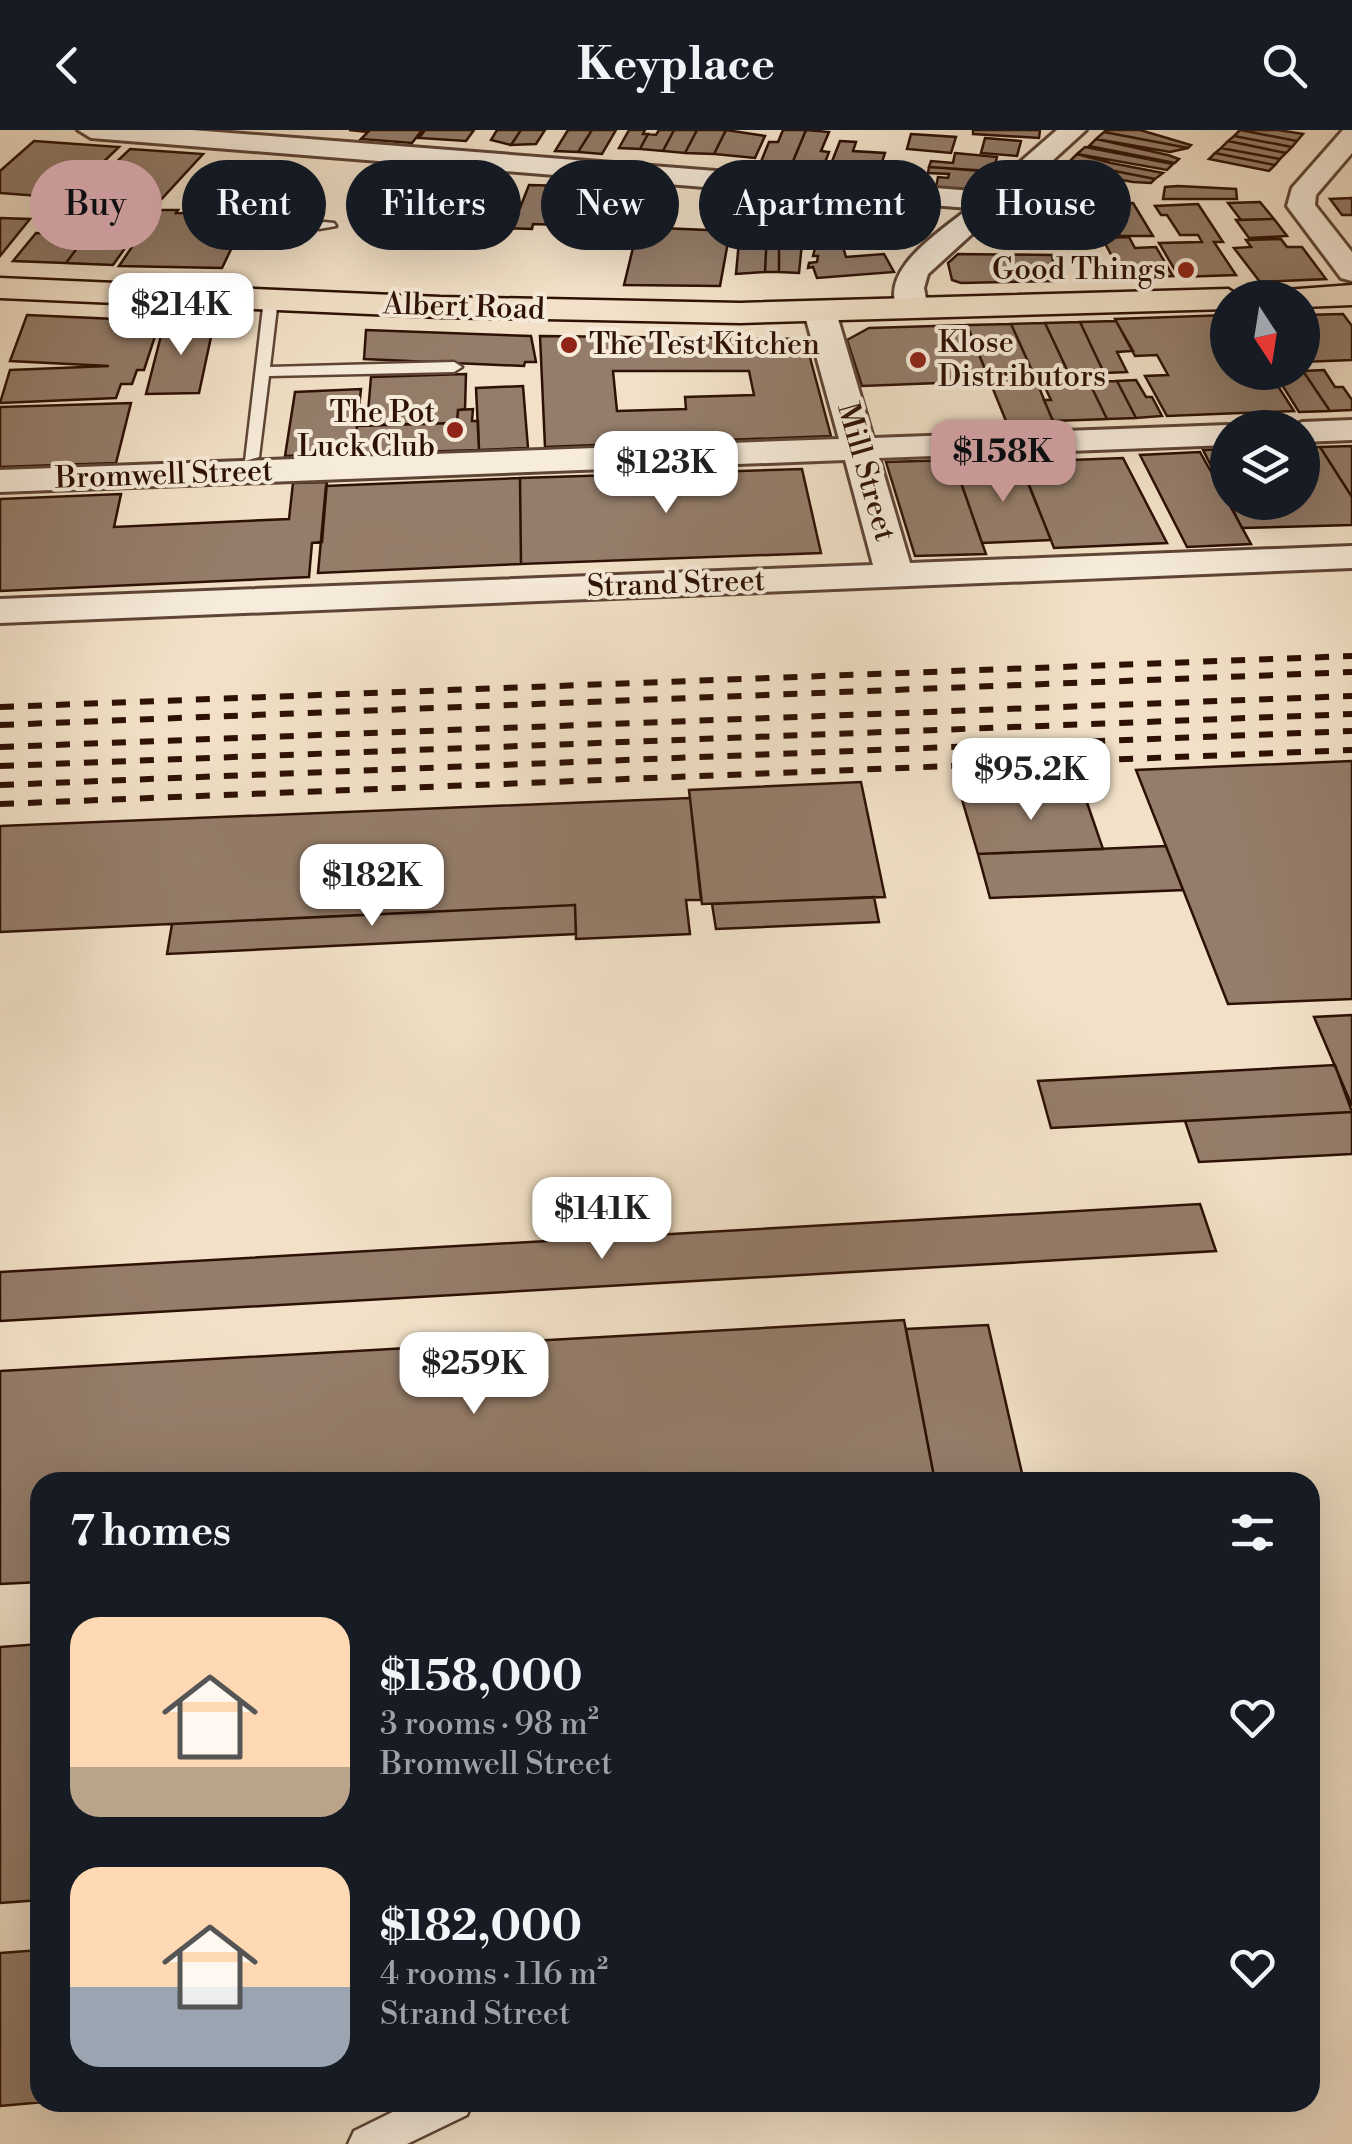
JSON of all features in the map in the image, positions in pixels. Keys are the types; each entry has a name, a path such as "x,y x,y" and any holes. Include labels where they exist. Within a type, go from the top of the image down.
{"main road":[{"name":"Albert Road","path":"0,288 651,312 820,312 1210,300"},
{"path":"1320,297 1352,296"}],"street":[{"path":"91,130 961,199"},
{"path":"1039,160 1073,130"},
{"path":"1352,136 1302,194 1302,206 1352,272"},
{"path":"912,309 909,288 914,271 961,229"},
{"name":"Mill Street","path":"820,312 896,575"},
{"path":"1320,431 1352,430"},
{"name":"Bromwell Street","path":"0,481 1210,436"},
{"name":"Strand Street","path":"0,611 1352,557"}],"lane":[{"path":"251,457 271,300"},
{"path":"262,372 454,367"},
{"path":"367,2144 433,2112"}],"building":[{"path":"349,130 422,130 412,143 361,139 368,132"},
{"path":"425,130 474,130 466,141 419,138"},
{"path":"497,130 521,130 511,145 491,140"},
{"path":"521,130 545,130 536,144 511,145"},
{"path":"568,130 592,130 578,152 555,151"},
{"path":"592,130 616,130 602,154 578,152"},
{"path":"629,130 645,130 643,134 648,134 640,149 619,148"},
{"path":"659,130 674,130 663,151 640,149 648,134 656,135"},
{"path":"674,130 697,130 685,153 663,151"},
{"path":"697,130 726,130 714,154 685,153"},
{"path":"726,130 765,136 755,158 714,154"},
{"path":"783,130 806,130 794,160 762,160 769,142 778,142"},
{"path":"806,130 829,132 821,151 829,152 826,160 794,160"},
{"path":"973,130 1040,130 1039,138 973,134"},
{"path":"1106,130 1140,130 1191,145 1188,148"},
{"path":"1240,130 1297,141 1292,147 1234,136"},
{"path":"1240,130 1278,130 1303,134 1297,141"},
{"path":"1104,132 1188,148 1170,152 1096,139"},
{"path":"911,134 956,137 951,153 907,149"},
{"path":"1234,136 1292,147 1286,153 1228,141"},
{"path":"985,138 1021,141 1017,156 981,153"},
{"path":"1096,139 1179,159 1175,163 1089,146"},
{"path":"34,141 119,147 105,160 30,160 30,195 0,193 0,171"},
{"path":"840,141 856,142 853,151 885,153 883,160 833,160"},
{"path":"1228,141 1286,153 1280,159 1221,148"},
{"path":"1085,147 1173,164 1167,170 1131,164 1131,160 1077,154"},
{"path":"1221,148 1280,159 1275,165 1215,153"},
{"path":"130,149 203,154 197,160 182,160 182,177 162,199 162,160 118,160"},
{"path":"955,153 997,157 961,160 961,170 941,168 941,162 953,163"},
{"path":"1215,153 1275,165 1269,171 1209,159"},
{"path":"1077,154 1100,160 1071,160"},
{"path":"1131,167 1163,173 1155,179 1131,174"},
{"path":"941,168 961,169 961,189 941,187 941,177 948,178 949,174 941,174"},
{"path":"1131,174 1155,179 1151,183 1133,182"},
{"path":"529,185 541,185 541,224 533,224 532,229 521,229 521,205"},
{"path":"1165,187 1236,189 1237,199 1163,199"},
{"path":"1352,198 1352,215 1342,215 1330,199"},
{"path":"1260,202 1274,219 1241,220 1228,203"},
{"path":"1133,203 1153,236 1131,236"},
{"path":"1198,204 1223,242 1214,242 1236,275 1179,277 1159,243 1202,242 1198,235 1180,235 1167,215 1161,215 1155,206"},
{"path":"162,210 182,213 182,250 231,250 222,268 119,266 130,250 162,250"},
{"path":"0,218 30,219 0,256"},
{"path":"1274,219 1287,236 1249,238 1236,220"},
{"path":"679,229 699,230 699,250 727,250 720,286 624,285 632,250 679,250"},
{"path":"1281,239 1287,247 1302,247 1326,279 1258,280 1234,248 1251,247 1246,240"},
{"path":"30,240 30,250 76,250 66,263 13,261"},
{"path":"1131,241 1135,248 1156,247 1173,276 1124,278 1109,250 1131,250"},
{"path":"76,250 124,250 113,265 66,263"},
{"path":"738,250 766,250 765,272 736,274"},
{"path":"766,250 779,250 779,272 765,272"},
{"path":"779,250 801,250 799,273 779,272"},
{"path":"815,250 844,250 846,257 884,254 894,272 817,278 813,267 808,268 809,263 817,262 818,256 813,256"},
{"path":"958,254 1052,255 1056,281 961,283 952,280 948,263"},
{"path":"1343,314 1352,326 1352,360 1320,361 1320,315"},
{"path":"27,315 160,321 144,370 137,370 132,384 121,384 116,398 0,403 10,370 109,366 10,361"},
{"path":"1210,316 1210,390 1281,390 1293,410 1210,410 1210,414 1167,416 1145,376 1168,375 1157,355 1135,356 1115,319"},
{"path":"165,320 214,323 199,393 146,394"},
{"path":"1116,321 1133,351 1117,352 1127,372 1104,373 1080,322"},
{"path":"1080,322 1104,373 1069,374 1045,323"},
{"path":"1045,323 1069,374 1034,375 1011,324"},
{"path":"1011,324 1054,424 1008,426 967,325"},
{"name":"Klose Distributors","path":"967,325 990,381 862,386 847,340 869,328"},
{"path":"366,330 531,336 536,362 525,362 524,366 364,359"},
{"path":"540,336 805,339 831,436 545,447","holes":["613,371 749,371 754,395 685,397 686,409 617,411"]},
{"path":"1320,370 1324,370 1335,387 1343,387 1352,400 1352,410 1330,411 1316,390 1320,390"},
{"path":"466,374 465,409 458,410 457,423 367,425 371,377"},
{"path":"1136,380 1146,397 1152,397 1162,416 1136,418 1117,381"},
{"path":"1117,381 1136,418 1107,419 1089,382"},
{"path":"1089,382 1107,419 1053,421 1044,400 1051,400 1043,383"},
{"path":"523,386 528,448 479,450 476,388"},
{"path":"361,389 354,454 285,456 295,392"},
{"path":"1285,390 1316,390 1330,411 1320,410 1298,410"},
{"path":"131,403 116,463 0,467 0,407"},
{"path":"473,409 472,421 478,421 479,450 354,454 357,426 457,423 458,410"},
{"path":"1352,446 1352,497 1320,447"},
{"path":"1320,447 1352,497 1352,525 1242,528 1238,520 1320,520"},
{"path":"1200,452 1210,470 1210,520 1238,520 1251,544 1187,547 1140,455"},
{"path":"1123,458 1167,543 1054,548 1020,462"},
{"path":"953,460 986,554 915,556 886,462"},
{"path":"1021,466 1051,540 982,543 956,468"},
{"path":"802,469 821,553 521,564 520,478"},
{"path":"520,478 521,564 318,573 326,486"},
{"path":"327,482 322,542 312,543 309,577 0,591 0,499 121,494 114,527 289,519 293,483"},
{"path":"1352,761 1352,999 1228,1004 1136,770"},
{"path":"861,782 885,897 702,904 689,790"},
{"path":"1083,791 1103,849 978,854 961,796"},
{"path":"690,798 701,900 686,900 690,934 576,939 575,905 0,932 0,826"},
{"path":"1166,846 1183,890 990,898 978,854"},
{"path":"874,897 879,922 716,929 712,904"},
{"path":"575,905 576,934 167,954 172,924"},
{"path":"1352,1015 1352,1106 1314,1017"},
{"path":"1335,1065 1352,1112 1051,1128 1038,1081"},
{"path":"1352,1112 1352,1154 1199,1162 1185,1121"},
{"path":"1200,1204 1216,1251 0,1321 0,1272"},
{"path":"904,1320 933,1472 30,1472 30,1582 0,1584 0,1371"},
{"path":"988,1325 1022,1472 933,1472 906,1329"},
{"path":"30,1645 30,1901 0,1903 0,1647"},
{"path":"30,1951 30,2103 0,2106 0,1953"}],"railway":[{"path":"0,707 1352,656"},
{"path":"0,725 1352,672"},
{"path":"0,747 1352,696"},
{"path":"0,766 1352,714"},
{"path":"0,785 1352,731"},
{"path":"0,804 1352,750"}],"place":[{"name":"Good Things","path":"1186,270"},
{"name":"The Test Kitchen","path":"569,345"},
{"name":"Klose Distributors","path":"918,360"},
{"name":"The Pot Luck Club","path":"455,430"}]}
